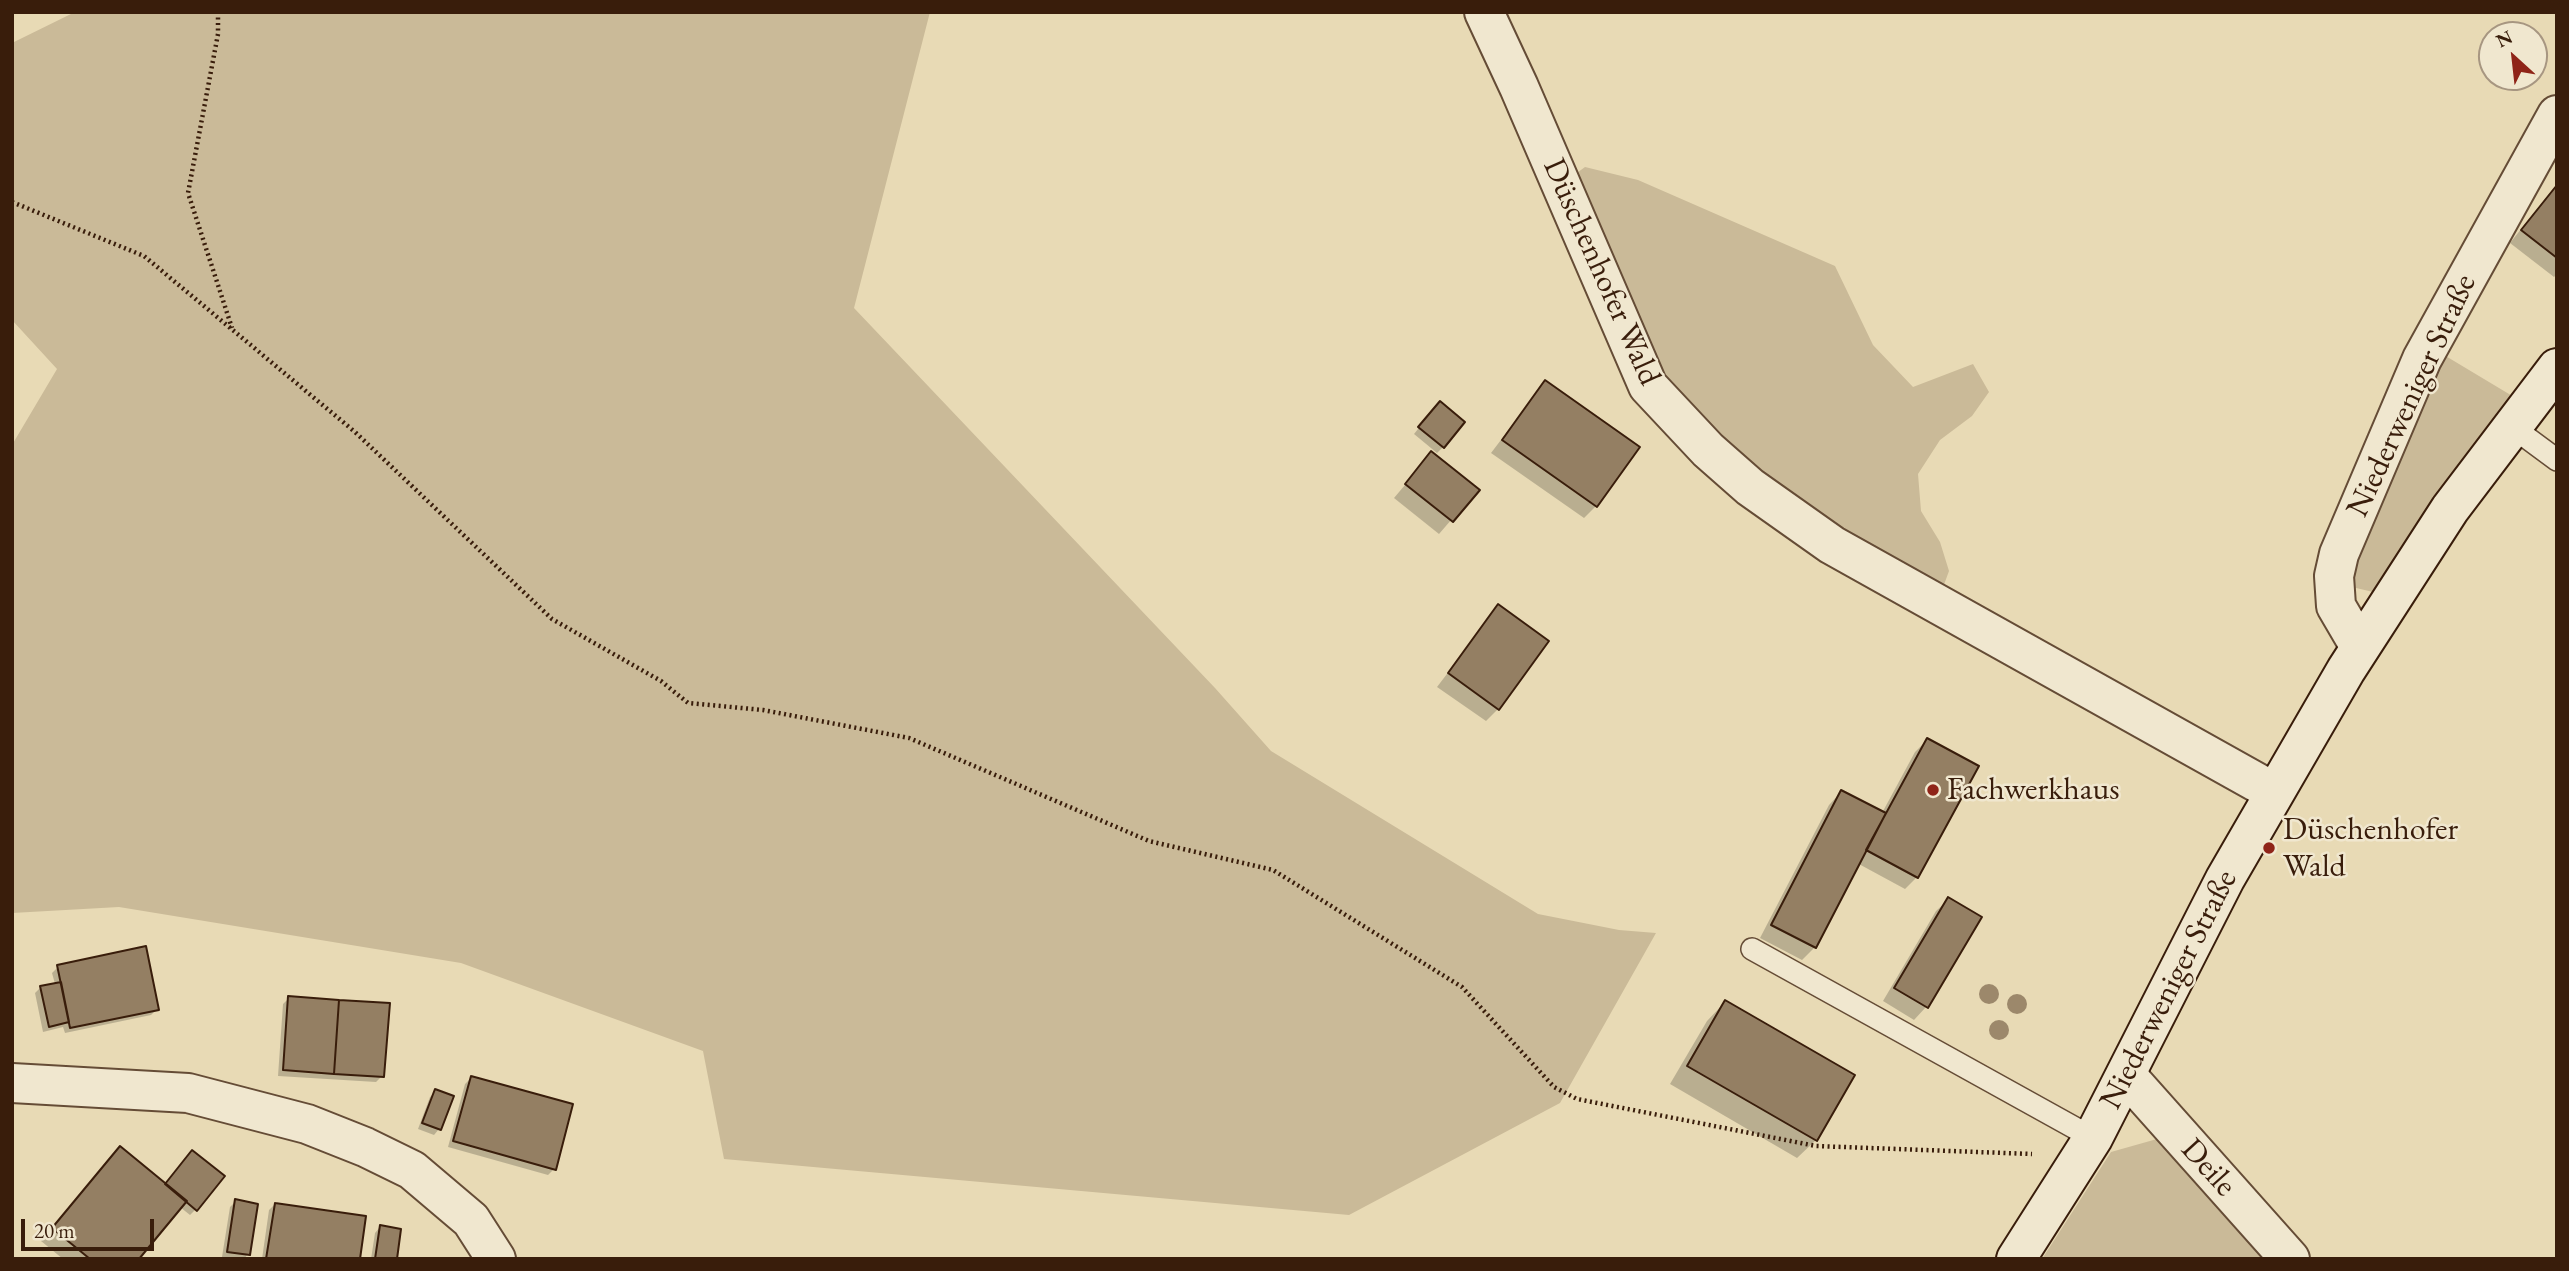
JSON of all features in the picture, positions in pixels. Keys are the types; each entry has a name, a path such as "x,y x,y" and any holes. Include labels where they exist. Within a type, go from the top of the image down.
{"street":[{"name":"Düschenhofer Wald","path":"1483,12 1519,87 1648,386 1700,443 1750,487 1832,545 2274,792"},
{"name":"Niederweniger Straße","path":"2360,647 2336,606 2334,576 2339,554 2422,359 2557,115"},
{"name":"Niederweniger Straße","path":"2017,1259 2087,1147 2127,1076 2225,879 2360,647 2450,509 2557,368"},
{"name":"Deile","path":"2127,1076 2290,1259"},
{"path":"12,1083 188,1093 307,1124 365,1147 412,1170 471,1220 496,1259"}],"lane":[{"path":"2511,426 2557,460"},
{"path":"1752,949 2087,1147"}],"path":[{"path":"218,12 218,34 188,193 232,329"},
{"path":"12,202 144,256 355,432 552,619 661,681 688,703 763,710 909,738 1149,841 1273,870 1462,987 1553,1087 1577,1099 1816,1146 2087,1147"}],"shaded area":[{"path":"75,12 930,12 854,308 1215,688 1271,751 1538,914 1619,930 1656,933 1560,1103 1349,1215 724,1159 703,1051 461,963 119,907 12,913 12,445 57,369 12,320 12,43"},
{"path":"1585,167 1638,180 1835,266 1873,345 1913,387 1973,364 1989,392 1972,416 1940,440 1918,474 1921,511 1940,542 1949,571 1938,601 1670,410 1566,181"},
{"path":"2439,352 2514,397 2373,592 2352,587 2346,566"},
{"path":"2157,1139 2273,1259 2042,1259 2111,1152"}],"building":[{"path":"2557,185 2557,258 2521,230"},
{"path":"1545,380 1640,447 1597,507 1502,440"},
{"path":"1440,401 1465,422 1444,448 1418,427"},
{"path":"1431,451 1480,490 1453,522 1405,484"},
{"path":"1498,604 1549,641 1499,710 1448,673"},
{"name":"Fachwerkhaus","path":"1927,738 1979,766 1918,878 1866,850"},
{"path":"1841,790 1886,813 1816,948 1771,925"},
{"path":"1948,897 1982,917 1928,1008 1894,988"},
{"path":"146,946 159,1010 70,1028 57,965"},
{"path":"61,982 69,1022 49,1027 40,986"},
{"path":"288,996 339,1000 334,1074 283,1070"},
{"path":"339,1000 390,1003 384,1077 334,1074"},
{"path":"1725,1000 1855,1075 1817,1141 1687,1066"},
{"path":"471,1076 573,1104 556,1170 453,1141"},
{"path":"435,1089 454,1096 441,1130 422,1123"},
{"path":"120,1146 187,1201 139,1259 90,1259 52,1228"},
{"path":"192,1150 225,1176 197,1211 165,1184"},
{"path":"235,1199 258,1204 250,1255 227,1252"},
{"path":"275,1203 366,1216 360,1259 266,1259"},
{"path":"380,1225 401,1229 397,1259 375,1259"}],"place":[{"name":"Fachwerkhaus","path":"1933,790"},
{"name":"Düschenhofer Wald","path":"2269,848"}]}
